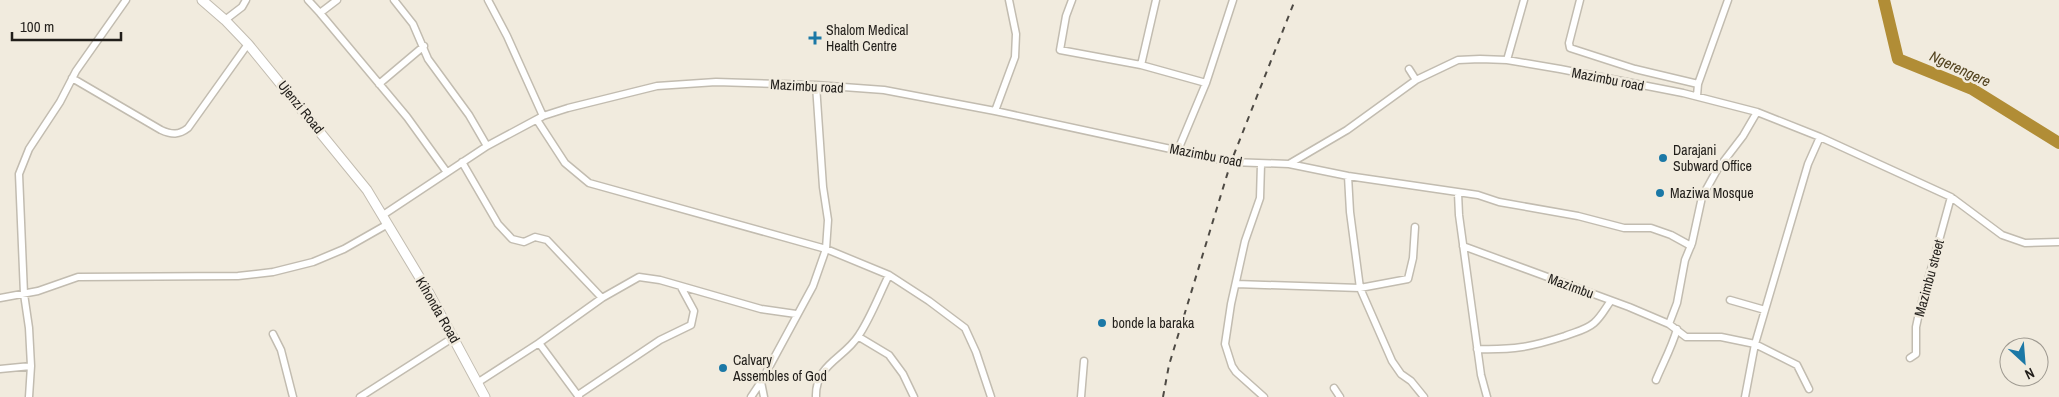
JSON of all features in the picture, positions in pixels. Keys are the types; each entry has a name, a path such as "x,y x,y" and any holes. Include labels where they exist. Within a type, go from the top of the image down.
{"street":[{"path":"29,397 31,366 29,328 24,294 19,174 29,148 60,102 72,78 93,44 126,0"},
{"name":"Ujenzi Road","path":"202,0 226,20 248,44 361,182 388,224"},
{"path":"226,20 246,0"},
{"path":"308,0 379,84 446,171"},
{"path":"320,13 337,0"},
{"path":"394,0 413,24 428,58 469,115 487,146"},
{"path":"488,0 507,36 540,118 565,163 589,183 826,249 889,275 929,301 965,328 976,352 991,397"},
{"path":"995,111 1015,57 1016,34 1009,0"},
{"path":"1072,0 1066,16 1060,50 1141,65 1206,84"},
{"path":"1141,65 1156,0"},
{"path":"1178,150 1206,84 1233,0"},
{"path":"1507,60 1524,0"},
{"path":"1580,0 1569,43 1570,48 1635,69 1698,84"},
{"path":"1697,96 1698,84 1728,0"},
{"path":"72,78 161,130 169,134 182,133 188,128 248,44"},
{"path":"379,84 424,46"},
{"name":"Mazimbu road","path":"383,215 446,171 487,146 540,118 568,108 657,86 716,82 816,85 884,90 995,111 1231,162 1289,164 1346,130 1416,80 1458,60 1507,60 1697,96 1757,112 1820,138 1950,197 2002,235 2025,243 2059,242"},
{"path":"1410,70 1416,80"},
{"path":"751,397 813,286 826,249 828,220 816,85"},
{"path":"1669,324 1677,303 1685,260 1702,198 1717,170 1743,136 1757,112"},
{"path":"1745,397 1755,344 1808,164 1820,138"},
{"path":"462,162 498,224 512,239 524,242 535,237 547,240 602,298"},
{"path":"1261,164 1260,198 1245,241 1227,334 1227,350 1236,372 1264,397"},
{"path":"1289,164 1348,176 1458,193 1578,216 1624,228 1651,228 1690,246"},
{"path":"1348,176 1350,212 1360,288 1392,361 1401,374 1411,381 1424,397"},
{"path":"1458,193 1459,215 1477,349 1487,397"},
{"name":"Mazimbu street","path":"1910,358 1916,354 1916,327 1919,313 1950,197"},
{"path":"0,298 24,294 78,277 238,276 273,272 314,262 388,224"},
{"name":"Kihonda Road","path":"388,224 454,338 485,397"},
{"path":"1236,284 1360,288 1408,279 1413,258 1415,228"},
{"name":"Mazimbu","path":"1464,246 1526,270 1586,290 1610,302 1629,307 1669,324 1686,337 1721,336 1755,344"},
{"path":"816,397 819,376 859,336 889,275"},
{"path":"477,383 539,343 602,298 639,277 761,309 796,314"},
{"path":"539,343 579,396 660,340 690,325 694,311 680,287"},
{"path":"1730,300 1765,310"},
{"path":"1477,349 1508,350 1532,346 1581,331 1600,318 1610,302"},
{"path":"1656,380 1672,347 1677,329"},
{"path":"272,334 281,350 293,397"},
{"path":"859,336 889,355 903,374 914,397"},
{"path":"360,397 454,338"},
{"path":"1755,344 1797,365 1809,389"},
{"path":"1082,397 1084,361"},
{"path":"0,369 31,366"},
{"path":"761,382 764,397"},
{"path":"1334,388 1340,397"}],"waterway":[{"name":"Ngerengere","path":"1884,0 1898,59 1972,89 2059,143"}],"railway":[{"path":"1163,397 1169,365 1231,162 1295,0"}],"place":[{"name":"Shalom Medical Health Centre","path":"815,38"},
{"name":"Darajani Subward Office","path":"1663,158"},
{"name":"Maziwa Mosque","path":"1660,193"},
{"name":"bonde la baraka","path":"1102,323"},
{"name":"Calvary Assembles of God","path":"723,368"}]}
